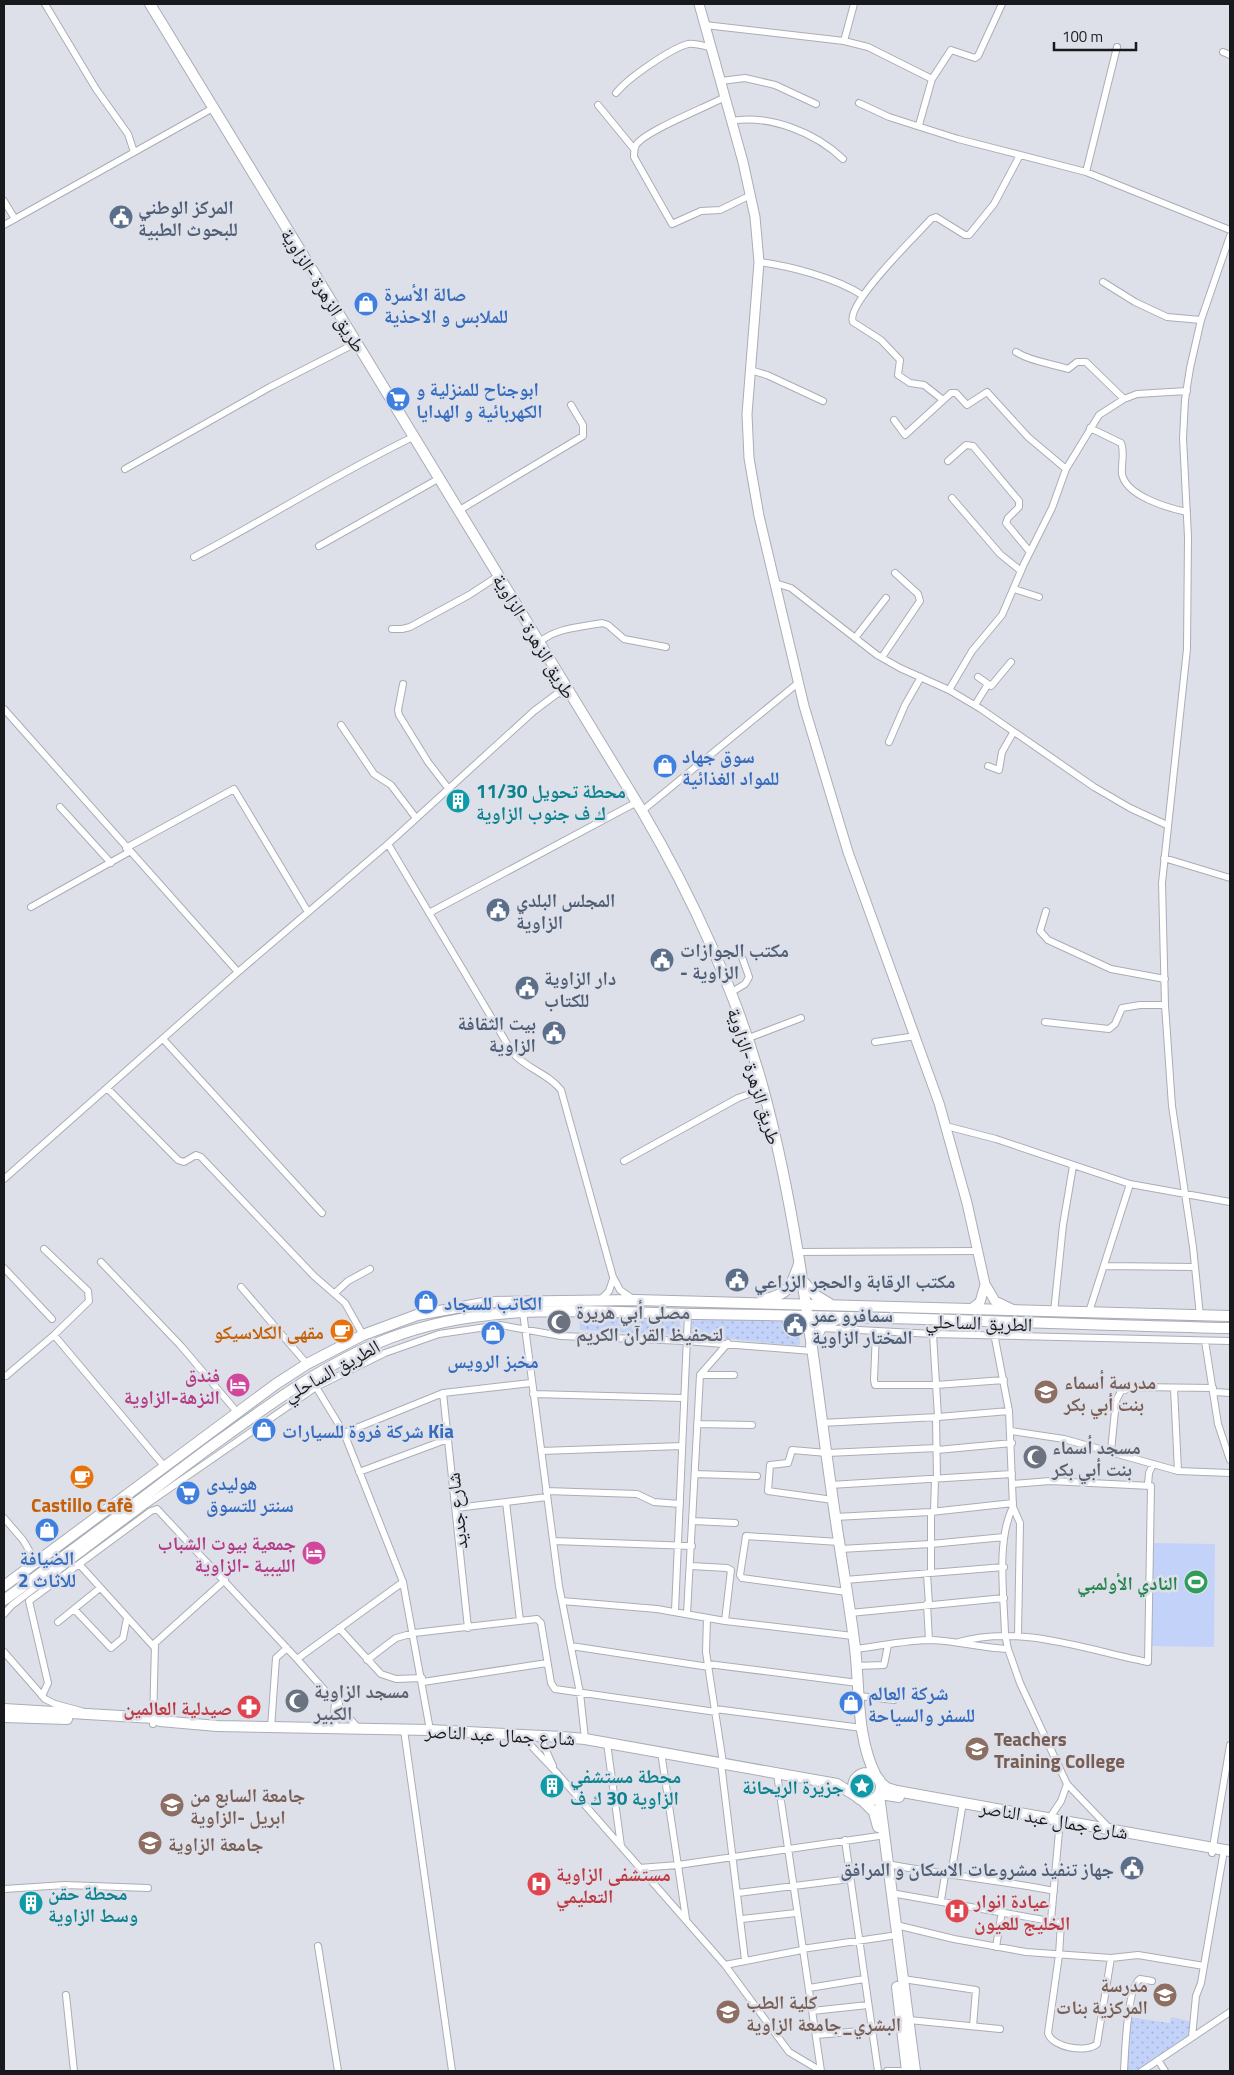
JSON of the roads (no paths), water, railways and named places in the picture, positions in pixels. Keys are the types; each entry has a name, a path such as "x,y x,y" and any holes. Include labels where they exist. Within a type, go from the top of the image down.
{"main road":[{"name":"طريق الزهرة -الزاوية","path":"150,4 639,806 676,873 730,993 763,1089 781,1162 798,1252 855,1649 865,1749"},
{"path":"699,4 751,195 759,262 746,423 750,468 759,516 798,683 836,817 916,1036 946,1126 968,1203 985,1284 995,1302 1015,1310"},
{"path":"752,1304 786,1292 792,1284 799,1264"},
{"path":"801,1279 815,1295 833,1305"},
{"path":"971,1309 980,1302 985,1284"},
{"name":"الطريق الساحلي","path":"4,1586 237,1412 307,1364 363,1334 417,1315 489,1302 636,1300 1230,1316"},
{"name":"الطريق الساحلي","path":"4,1600 223,1438 326,1368 365,1348 412,1330 468,1317 523,1312 806,1315 992,1323 1230,1328"},
{"path":"811,1348 821,1328 830,1321 842,1317"},
{"path":"330,1728 336,1715 337,1703"},
{"name":"شارع جمال عبد الناصر","path":"4,1709 88,1713 156,1721"},
{"name":"شارع جمال عبد الناصر","path":"4,1716 156,1721 271,1728 430,1730 585,1739 837,1784 859,1798"},
{"path":"865,1749 853,1787 859,1798 876,1817 880,1836 907,2071"},
{"path":"865,1749 878,1779 915,2071"},
{"path":"857,1778 867,1773 878,1779"},
{"name":"شارع جمال عبد الناصر","path":"837,1784 857,1778"},
{"name":"شارع جمال عبد الناصر","path":"878,1779 887,1788 897,1791 1060,1822"},
{"path":"859,1798 873,1800 879,1795"},
{"name":"شارع جمال عبد الناصر","path":"879,1795 1060,1822 1228,1855"},
{"path":"882,1814 888,1803 899,1797"}],"street":[{"path":"45,4 96,89 128,134 134,152"},
{"path":"844,41 854,4"},
{"path":"919,125 932,78 951,50 974,58 978,56 1002,4"},
{"path":"705,25 844,41 868,47 932,78"},
{"path":"616,93 630,77 683,46 694,44 712,48"},
{"path":"1086,172 1117,47"},
{"path":"1223,52 1230,55"},
{"path":"721,81 745,78 775,86 816,104"},
{"path":"634,149 639,142 664,127 725,97"},
{"path":"859,103 889,117 958,139 1086,172 1230,230"},
{"path":"598,105 634,149 636,160 672,224 702,211 717,211 751,195"},
{"path":"4,225 213,108"},
{"path":"731,121 744,119 779,123 829,146 843,159"},
{"path":"943,400 924,385 910,384 898,375 900,360 881,340 852,321 852,317 862,295 934,218 939,219 965,235 969,235 994,204 1020,155"},
{"path":"4,201 15,219"},
{"path":"1200,1316 1195,1267 1172,1106 1162,913 1164,858 1187,649 1189,612 1183,438 1187,391 1201,320 1230,236"},
{"path":"759,262 793,269 844,286 862,295"},
{"path":"1103,282 1159,314 1167,317 1201,320"},
{"path":"125,469 270,387 356,343"},
{"path":"1016,352 1029,360 1051,362 1068,370 1077,362 1086,362 1124,399"},
{"path":"750,370 766,375 823,401"},
{"path":"949,690 972,650 1002,615 1052,508 1066,469 1090,428 1103,412 1124,399 1147,392 1187,391"},
{"path":"894,420 905,435 953,392 965,404 969,404 987,392 1028,437 1066,469"},
{"path":"458,510 582,436 583,425 571,405"},
{"path":"1090,428 1121,443 1122,473 1130,488 1167,508 1187,512"},
{"path":"194,557 260,522 328,481 413,437"},
{"path":"948,460 966,445 973,446 1018,501 1019,507 1008,518 1006,523 1030,552"},
{"path":"320,546 438,479"},
{"path":"952,498 1000,554 1021,571"},
{"path":"882,658 920,601 918,594 895,573"},
{"path":"392,629 402,629 417,623 469,595 498,576"},
{"path":"775,583 791,588 882,658 949,690 975,705 1094,788 1130,808 1167,825"},
{"path":"1014,589 1038,597"},
{"path":"855,638 886,598"},
{"path":"539,643 546,636 556,632 602,623 608,625 624,639 666,647"},
{"path":"975,705 988,684 978,678 991,686 1011,662"},
{"path":"889,742 906,705 922,677"},
{"path":"429,913 639,806 798,683"},
{"path":"404,684 398,710 399,715 428,762 448,788"},
{"path":"5,1174 388,844 546,700 558,693 571,695"},
{"path":"4,709 238,972"},
{"path":"341,725 374,774 391,785 416,818"},
{"path":"988,766 999,770 1002,752 1013,733"},
{"path":"31,907 111,863 128,850 234,789 308,912"},
{"path":"60,807 111,863"},
{"path":"388,844 512,1052 523,1062 550,1079 561,1090 613,1277 620,1290 636,1300"},
{"path":"1164,858 1230,878"},
{"path":"1046,911 1040,931 1048,940 1111,969 1165,980"},
{"path":"730,993 745,984 749,977 742,957"},
{"path":"1046,1022 1109,1030 1115,1024 1122,1008 1140,1005 1166,1005"},
{"path":"746,1039 801,1018"},
{"path":"875,1042 916,1036"},
{"path":"163,1038 322,1213"},
{"path":"107,1088 178,1160 184,1162 196,1155 202,1157 314,1276 349,1309 363,1334"},
{"path":"624,1161 738,1098 763,1089"},
{"path":"946,1126 988,1136 1130,1184 1230,1202"},
{"path":"1054,1312 1062,1225 1074,1166"},
{"path":"1089,1312 1130,1184"},
{"path":"6,1376 86,1306 90,1294 44,1249"},
{"path":"798,1252 977,1251"},
{"path":"101,1262 181,1346 237,1412"},
{"path":"1104,1266 1195,1267"},
{"path":"4,1268 52,1319"},
{"path":"335,1294 344,1284 370,1269"},
{"path":"600,1300 609,1291 613,1277"},
{"path":"241,1287 307,1364"},
{"path":"523,1312 553,1541 562,1601 580,1693 585,1739"},
{"path":"674,1611 688,1314"},
{"path":"992,1323 1009,1411 1012,1443 1013,1505 1020,1523 1018,1635"},
{"path":"4,1614 12,1605 144,1506 316,1387 385,1353 439,1334 500,1324 561,1336 811,1348"},
{"path":"821,1328 933,1334 1230,1341"},
{"path":"876,1332 874,1384 936,1385 1004,1380"},
{"path":"929,1640 929,1573 937,1449 933,1334"},
{"path":"54,1335 164,1466"},
{"path":"1205,1341 1218,1424 1228,1445 1230,1460"},
{"path":"687,1614 700,1375 728,1343"},
{"path":"700,1375 734,1375"},
{"path":"344,1433 443,1393 531,1383"},
{"path":"316,1387 344,1433 403,1582 414,1633 430,1730"},
{"path":"1111,1451 1116,1402 1121,1391 1136,1387 1214,1390 1230,1393"},
{"path":"1174,1388 1178,1471"},
{"name":"شارع جديد","path":"443,1393 468,1628"},
{"path":"533,1394 683,1398"},
{"path":"822,1422 937,1418 1009,1411"},
{"path":"697,1424 752,1425"},
{"path":"1011,1431 1035,1433 1111,1451 1178,1471 1230,1473"},
{"path":"359,1472 448,1439"},
{"path":"833,1500 767,1490 770,1466 772,1463 787,1464 791,1450 826,1453 937,1449 1012,1443"},
{"path":"541,1451 682,1446"},
{"path":"1148,1485 1149,1472 1153,1464"},
{"path":"695,1474 757,1476"},
{"path":"830,1485 1012,1474"},
{"path":"959,1642 981,1636 1018,1635 1148,1662 1152,1487 1148,1485 1050,1481 1012,1484"},
{"path":"456,1508 506,1502 547,1494 637,1494 654,1502 680,1504"},
{"path":"506,1502 520,1621"},
{"path":"835,1517 1013,1505"},
{"path":"1013,1505 1006,1521 1004,1537 1005,1634 1008,1649 1029,1704 1067,1784 1111,1832"},
{"path":"42,1696 48,1683 29,1602 151,1511 157,1509 225,1580 360,1730"},
{"path":"4,1518 23,1540 36,1562"},
{"path":"693,1521 735,1523"},
{"path":"846,1592 743,1578 740,1575 746,1536 839,1546 931,1544 1004,1537"},
{"path":"553,1541 692,1546"},
{"path":"79,1564 154,1648"},
{"path":"691,1566 728,1568 730,1570 725,1620"},
{"path":"845,1580 1004,1567"},
{"path":"156,1721 154,1648 158,1640 225,1580"},
{"path":"297,1659 403,1582"},
{"path":"58,1622 100,1588"},
{"path":"850,1613 1004,1598"},
{"path":"562,1601 674,1611 707,1618 853,1636"},
{"path":"74,1609 111,1648 123,1638 127,1618"},
{"path":"707,1618 706,1648 716,1711 732,1856 742,1919 745,1960"},
{"path":"367,1660 396,1638 414,1633 537,1619 540,1621 553,1687 580,1693 862,1728"},
{"path":"339,1628 381,1674 390,1678 422,1680 547,1663"},
{"path":"855,1649 929,1640 959,1642 982,1648 1008,1649"},
{"path":"856,1666 884,1665 888,1645"},
{"path":"571,1646 708,1666 858,1683"},
{"path":"271,1728 276,1658 287,1648"},
{"path":"4,1652 42,1696 55,1704 88,1713"},
{"path":"859,1696 894,1700"},
{"path":"404,1730 452,2071"},
{"path":"520,1734 556,1772 725,1965 789,2052 821,2071"},
{"path":"539,1735 556,1772"},
{"path":"608,1743 621,1846"},
{"path":"1212,1851 1230,1745"},
{"path":"661,1752 686,1920"},
{"path":"777,1774 792,1886 821,2071"},
{"path":"1049,1819 1058,1806 1067,1784"},
{"path":"941,1900 962,1808"},
{"path":"1051,1920 1060,1822"},
{"path":"639,1868 678,1865 880,1836"},
{"path":"845,1840 878,2071"},
{"path":"1192,2037 1196,1996 1228,1855"},
{"path":"888,1864 1054,1891"},
{"path":"738,1893 850,1879"},
{"path":"4,1889 64,1885 148,1888"},
{"path":"892,1893 1051,1920 1062,1925 1048,2033 1054,2042 1060,2046 1076,2048 1093,2047 1098,2042 1110,1958"},
{"path":"996,1947 1002,1911"},
{"path":"742,1919 796,1913"},
{"path":"896,1925 996,1947 1059,1955 1110,1958 1138,1955 1204,1966"},
{"path":"725,1965 802,1950 891,1936"},
{"path":"318,1946 338,2071"},
{"path":"809,1988 864,1979"},
{"path":"903,1979 976,1990 973,2026"},
{"path":"1124,2071 1129,2017 1135,1984 1140,1979 1152,1981"},
{"path":"66,1996 74,2071"},
{"path":"812,2011 868,2005"},
{"path":"1142,2071 1230,2012"},
{"path":"909,2020 1000,2029"},
{"path":"816,2035 872,2030"},
{"path":"1158,2060 1165,2071"},
{"path":"887,2071 900,2071"}],"place":[{"name":"المركز الوطني للبحوث الطبية","path":"121,217"},
{"name":"صالة الأسرة للملابس و الاحذية","path":"366,304"},
{"name":"ابوجناح للمنزلية و الكهربائية و الهدايا","path":"398,399"},
{"name":"سوق جهاد للمواد الغذائية","path":"665,766"},
{"name":"محطة تحويل 11/30 ك ف جنوب الزاوية","path":"458,801"},
{"name":"المجلس البلدي الزاوية","path":"498,910"},
{"name":"مكتب الجوازات - الزاوية","path":"662,960"},
{"name":"دار الزاوية للكتاب","path":"527,988"},
{"name":"بيت الثقافة الزاوية","path":"554,1033"},
{"name":"مكتب الرقابة والحجر الزراعي","path":"737,1280"},
{"name":"الكاتب للسجاد","path":"426,1302"},
{"name":"مصلى أبي هريرة لتحفيظ القرآن الكريم","path":"559,1322"},
{"name":"سمافرو عمر المختار الزاوية","path":"795,1325"},
{"name":"مقهى الكلاسيكو","path":"342,1331"},
{"name":"مخبز الرويس","path":"493,1333"},
{"name":"فندق النزهة-الزاوية","path":"238,1385"},
{"name":"مدرسة أسماء بنت أبي بكر","path":"1046,1392"},
{"name":"شركة فروة للسيارات Kia","path":"264,1430"},
{"name":"مسجد أسماء بنت أبي بكر","path":"1035,1457"},
{"name":"Castillo Cafè","path":"82,1477"},
{"name":"هوليدى سنتر للتسوق","path":"188,1493"},
{"name":"الضيافة 2 للاثاث","path":"47,1530"},
{"name":"جمعية بيوت الشباب الليبية -الزاوية","path":"314,1553"},
{"name":"النادي الأولمبي","path":"1196,1582"},
{"name":"مسجد الزاوية الكبير","path":"297,1701"},
{"name":"شركة العالم للسفر والسياحة","path":"851,1703"},
{"name":"صيدلية العالمين","path":"249,1707"},
{"name":"Teachers Training College","path":"977,1749"},
{"name":"محطة مستشفي الزاوية 30 ك ف","path":"552,1786"},
{"name":"جزيرة الريحانة","path":"862,1786"},
{"name":"جامعة السابع من ابريل -الزاوية","path":"172,1805"},
{"name":"جامعة الزاوية","path":"150,1843"},
{"name":"جهاز تنفيذ مشروعات الاسكان و المرافق","path":"1132,1868"},
{"name":"مستشفى الزاوية التعليمي","path":"539,1884"},
{"name":"محطة حقن وسط الزاوية","path":"31,1903"},
{"name":"عيادة انوار الخليج للعيون","path":"957,1911"},
{"name":"مدرسة المركزية بنات","path":"1165,1995"},
{"name":"كلية الطب البشري_جامعة الزاوية","path":"728,2012"}]}
